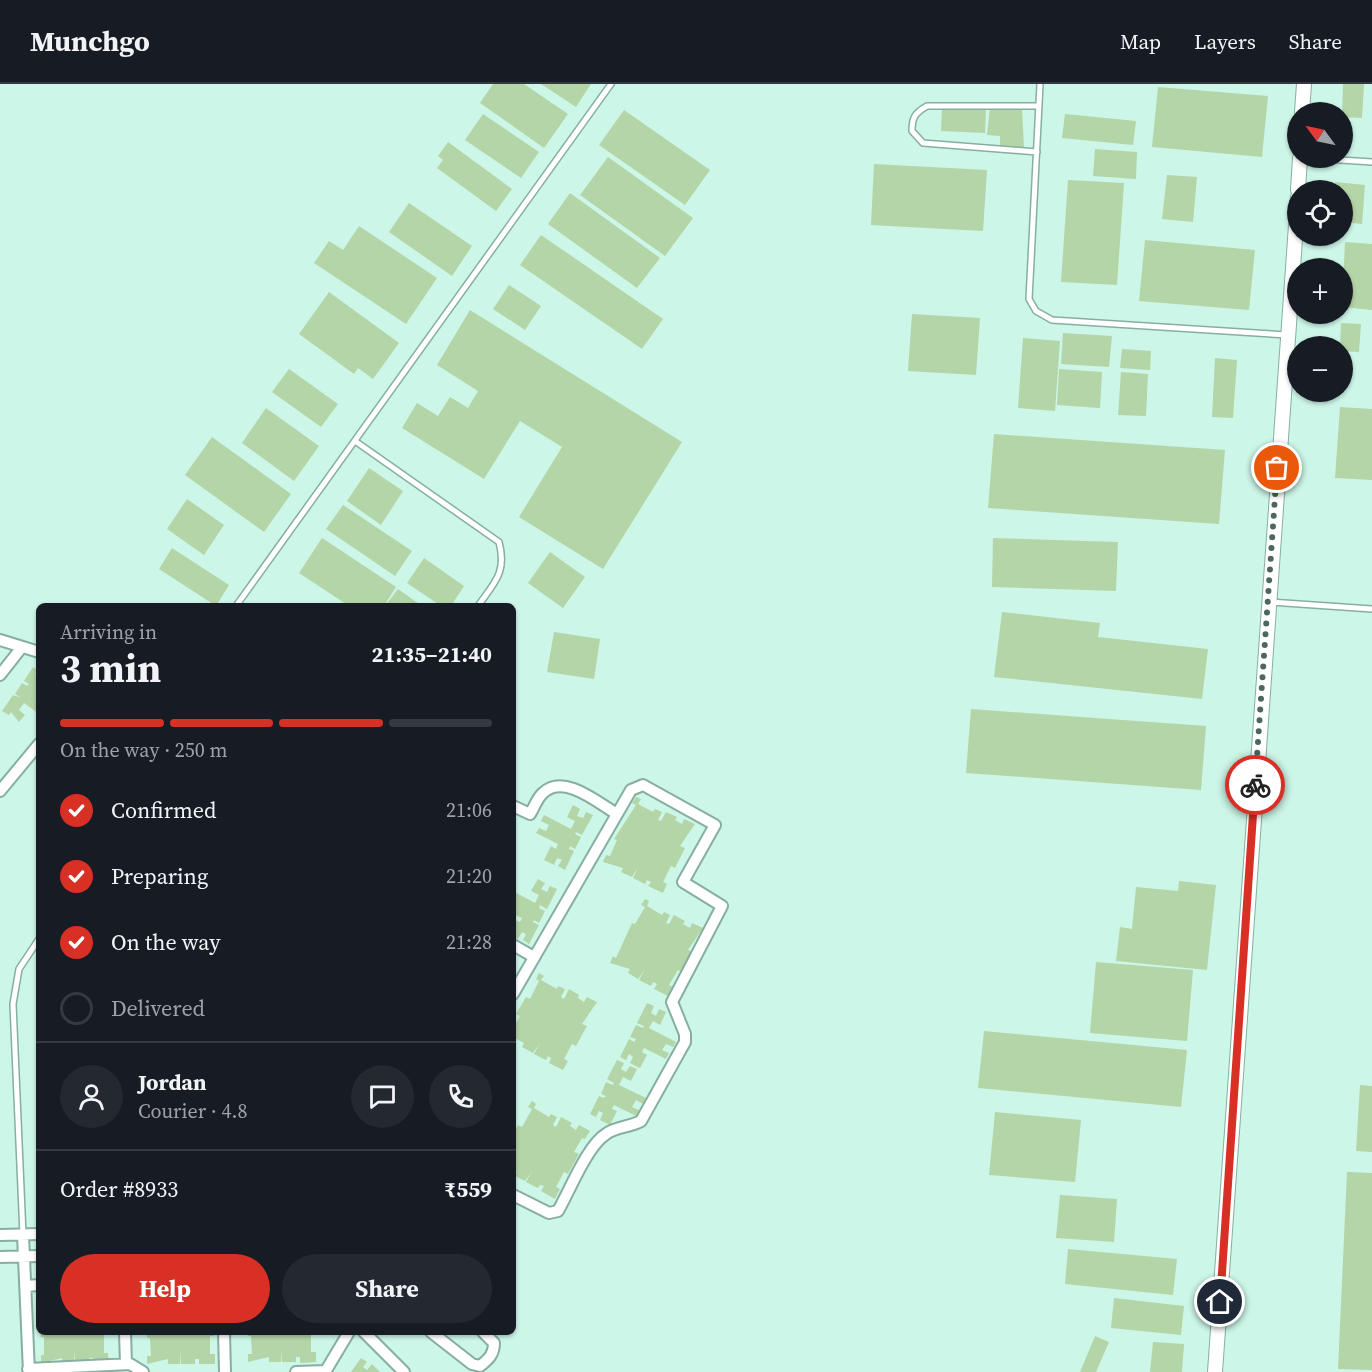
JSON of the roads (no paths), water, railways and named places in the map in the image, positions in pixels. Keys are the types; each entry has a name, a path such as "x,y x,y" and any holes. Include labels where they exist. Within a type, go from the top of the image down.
{"street":[{"path":"1303,102 1304,84"},
{"path":"1215,1372 1294,246"},
{"path":"0,640 36,651"},
{"path":"0,675 22,647"},
{"path":"0,791 36,748"},
{"path":"516,989 631,790 643,785 715,825 683,882 722,906 672,1002 685,1034 685,1042 641,1121 632,1126 607,1132 597,1142 558,1211 549,1213 516,1196"},
{"path":"516,807 530,814 542,794 561,786 571,787 617,814"},
{"path":"516,947 534,957"},
{"path":"0,1235 36,1234"},
{"path":"23,1235 29,1370 126,1364 143,1372"},
{"path":"0,1257 36,1256"},
{"path":"26,1286 36,1285"},
{"path":"125,1335 126,1364"},
{"path":"224,1335 225,1372"},
{"path":"296,1372 325,1371 348,1335"},
{"path":"367,1335 404,1372"},
{"path":"440,1335 472,1365 480,1365 489,1359 494,1350 494,1343 486,1335"}],"lane":[{"path":"238,603 611,84"},
{"path":"1040,84 1029,299 1036,311 1052,320 1287,335"},
{"path":"1037,152 923,143 912,131 912,120 916,112 927,106 1039,106"},
{"path":"1353,161 1372,162"},
{"path":"355,441 499,542 504,560 498,577 480,603"},
{"path":"1268,602 1372,609"},
{"path":"23,1235 13,1004 19,969 36,944"}]}
